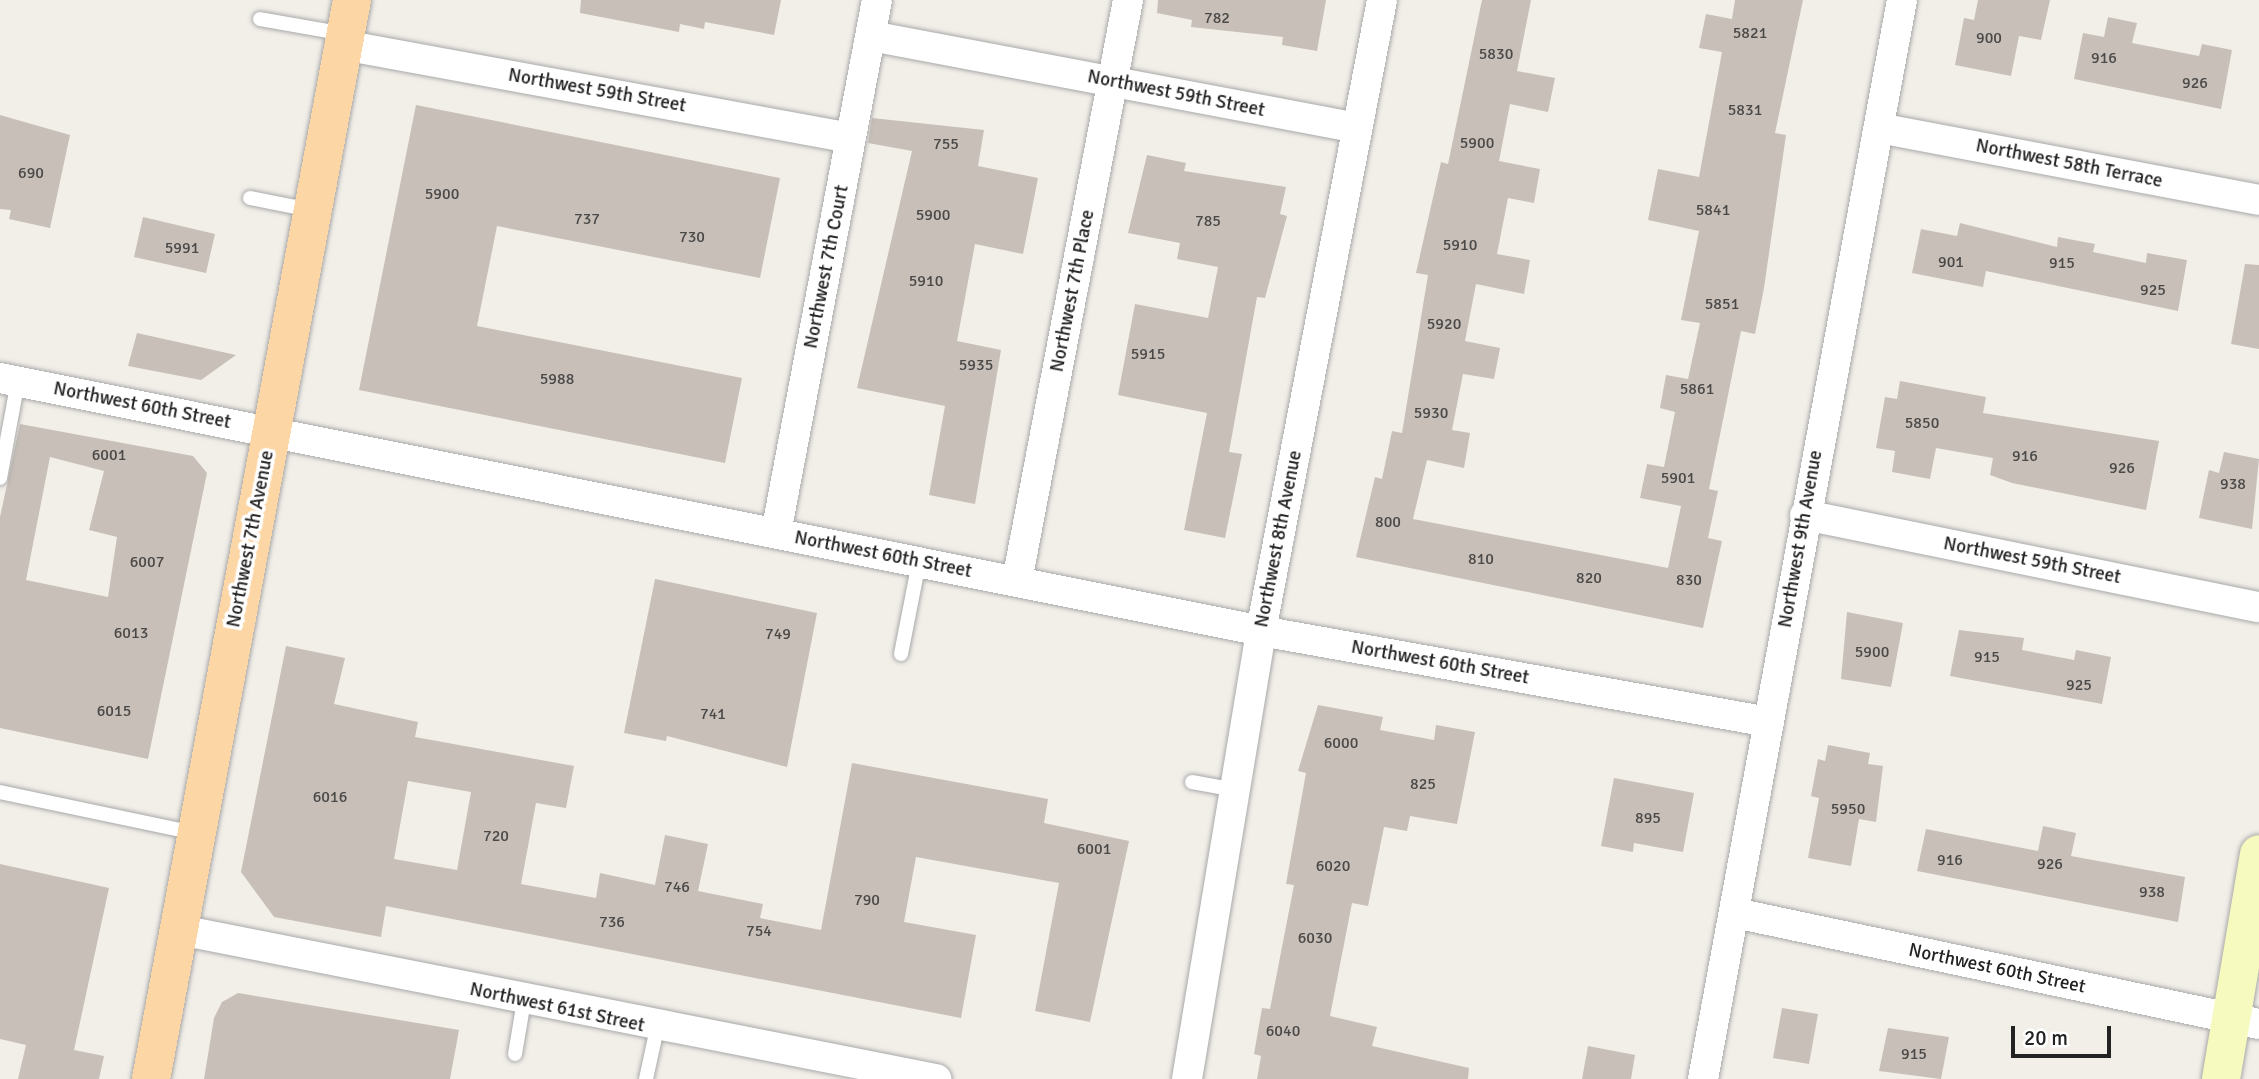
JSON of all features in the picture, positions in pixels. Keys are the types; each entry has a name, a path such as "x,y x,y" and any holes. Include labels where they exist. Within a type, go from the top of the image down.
{"main road":[{"name":"Northwest 7th Avenue","path":"151,1079 347,26"}],"street":[{"name":"Northwest 7th Court","path":"776,533 877,0"},
{"name":"Northwest 7th Place","path":"1017,582 1128,0"},
{"name":"Northwest 8th Avenue","path":"1187,1079 1261,631 1382,0"},
{"name":"Northwest 9th Avenue","path":"1703,1079 1902,0"},
{"name":"Northwest 59th Street","path":"347,26 851,138"},
{"name":"Northwest 59th Street","path":"871,36 1357,128"},
{"name":"Northwest 58th Terrace","path":"1879,128 2259,200"},
{"name":"Northwest 60th Street","path":"9,380 1261,631 1769,722"},
{"name":"Northwest 59th Street","path":"1805,515 2259,607"},
{"path":"2221,1079 2246,1022 2259,854"},
{"name":"Northwest 60th Street","path":"1735,914 2246,1022"},
{"name":"Northwest 61st Street","path":"180,930 657,1028 936,1079"}],"lane":[{"path":"260,19 347,26"},
{"path":"250,198 312,210"},
{"path":"0,478 9,380"},
{"path":"901,654 919,562"},
{"path":"1192,782 1236,790"},
{"path":"0,792 196,833"},
{"path":"515,1054 524,1001"},
{"path":"646,1079 657,1028"}],"building":[{"path":"581,0 781,0 774,35 705,22 704,29 680,24 679,32 580,13"},
{"path":"1158,0 1326,0 1317,51 1282,45 1283,37 1191,27 1192,20 1157,13"},
{"path":"1482,0 1531,0 1517,71 1555,78 1548,112 1510,104 1499,161 1540,169 1534,203 1508,198 1497,254 1530,260 1524,294 1476,284 1465,341 1500,348 1494,379 1463,374 1452,430 1470,433 1464,468 1427,460 1413,519 1668,568 1681,506 1640,498 1647,464 1664,467 1675,412 1660,408 1666,375 1688,379 1700,323 1681,320 1699,231 1648,220 1658,169 1699,177 1722,52 1699,48 1706,14 1732,19 1735,0 1803,0 1775,133 1786,135 1764,288 1755,334 1741,331 1709,489 1718,491 1708,538 1722,541 1703,628 1356,557 1375,477 1382,479 1392,431 1402,433 1428,275 1416,273 1441,162 1448,164"},
{"path":"1978,0 2050,0 2041,40 2019,36 2011,76 1955,65 1964,18 1974,20"},
{"path":"2108,17 2137,23 2132,43 2199,56 2202,44 2232,50 2221,109 2074,79 2083,33 2104,37"},
{"path":"416,105 780,178 760,278 497,226 477,326 742,378 725,463 359,390"},
{"path":"0,115 70,135 50,228 9,219 11,210 0,209"},
{"path":"872,118 984,130 978,166 1038,178 1023,254 975,244 957,341 1001,350 975,504 929,495 945,406 857,388 912,151 868,143"},
{"path":"1147,155 1186,163 1184,171 1286,187 1280,214 1287,216 1265,298 1257,297 1229,452 1242,454 1225,538 1184,530 1207,413 1118,395 1135,304 1208,318 1218,267 1177,259 1180,243 1128,233"},
{"path":"143,217 215,234 206,273 134,257"},
{"path":"1960,223 2057,247 2058,237 2095,244 2093,252 2146,263 2147,253 2187,260 2178,311 1986,271 1983,287 1912,273 1921,229 1957,236"},
{"path":"2245,264 2259,265 2259,349 2231,344"},
{"path":"137,333 236,355 201,380 128,366"},
{"path":"1900,381 1986,397 1983,413 2159,441 2146,510 2012,483 1990,475 1993,458 1936,448 1930,479 1892,472 1895,451 1876,448 1885,397 1897,399"},
{"path":"20,424 193,456 207,473 148,759 0,728 0,517","holes":["50,457 104,471 89,530 117,537 108,597 26,580"]},
{"path":"2224,452 2259,459 2252,529 2199,518 2209,470 2219,473"},
{"path":"655,579 817,613 787,767 667,736 666,741 624,733"},
{"path":"1847,612 1903,623 1891,687 1841,679"},
{"path":"1959,630 2024,638 2022,650 2074,660 2076,650 2111,657 2102,704 1950,676"},
{"path":"286,646 345,658 334,704 418,722 415,737 574,766 566,808 536,803 521,884 596,898 600,873 655,885 665,835 708,844 698,891 763,904 760,918 821,930 852,763 1048,799 1044,823 1129,841 1090,1022 1035,1011 1059,883 916,857 904,922 976,935 961,1018 386,906 381,937 274,917 241,872","holes":["408,781 471,792 457,870 394,859"]},
{"path":"1318,705 1383,717 1380,730 1434,740 1436,725 1475,732 1457,824 1410,816 1407,831 1384,827 1368,906 1352,903 1330,1016 1377,1027 1372,1046 1469,1068 1468,1079 1257,1079 1261,1056 1254,1054 1262,1008 1270,1009 1294,885 1286,884 1306,773 1298,771"},
{"path":"1828,745 1870,753 1868,764 1883,766 1876,822 1859,819 1851,866 1808,858 1819,798 1811,796 1818,759 1825,761"},
{"path":"1614,778 1694,793 1683,852 1634,843 1633,852 1601,846"},
{"path":"2043,826 2076,833 2071,856 2185,877 2178,922 1917,871 1926,829 2038,851"},
{"path":"0,864 109,888 74,1050 104,1056 99,1079 18,1079 26,1045 0,1039"},
{"path":"238,993 459,1030 450,1079 204,1079 214,1018 222,1002"},
{"path":"1782,1008 1818,1014 1809,1064 1773,1058"},
{"path":"1888,1028 1949,1037 1941,1079 1879,1071"},
{"path":"1588,1046 1635,1055 1631,1079 1582,1079"}]}
